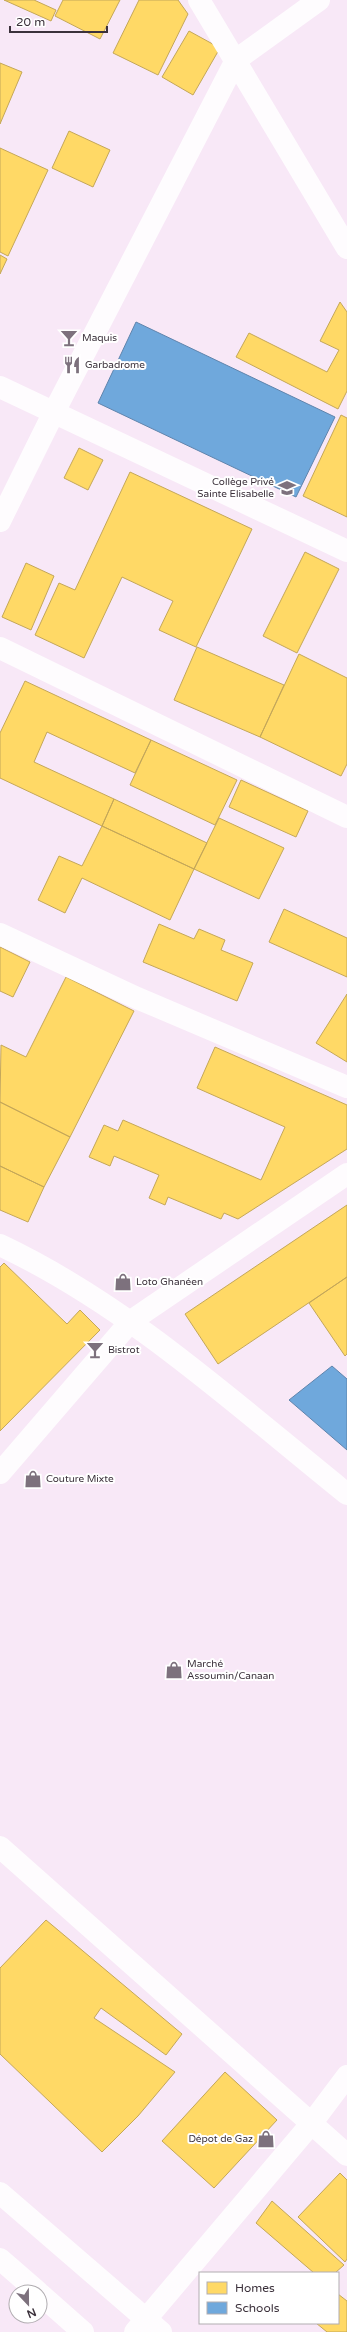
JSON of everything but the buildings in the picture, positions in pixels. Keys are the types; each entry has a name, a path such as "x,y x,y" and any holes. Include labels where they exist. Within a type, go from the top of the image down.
{"street":[{"path":"199,0 347,248"},
{"path":"0,521 53,414 236,60 318,0"},
{"path":"0,387 53,414 347,551"},
{"path":"0,648 347,817"},
{"path":"0,934 137,998 347,1087"},
{"path":"0,1473 131,1321 347,1174"},
{"path":"0,1245 34,1261 131,1321 347,1494"},
{"path":"0,1848 347,2155"},
{"path":"0,2193 147,2328 311,2124 347,2076"},
{"path":"0,2259 29,2284"},
{"path":"48,2301 83,2332"}],"place":[{"name":"Maquis","path":"69,338"},
{"name":"Garbadrome","path":"72,365"},
{"name":"Collège Privé Sainte Elisabelle","path":"287,488"},
{"name":"Loto Ghanéen","path":"123,1282"},
{"name":"Bistrot","path":"95,1350"},
{"name":"Couture Mixte","path":"33,1479"},
{"name":"Marché Assoumin/Canaan","path":"174,1670"},
{"name":"Dépot de Gaz","path":"266,2139"}]}
